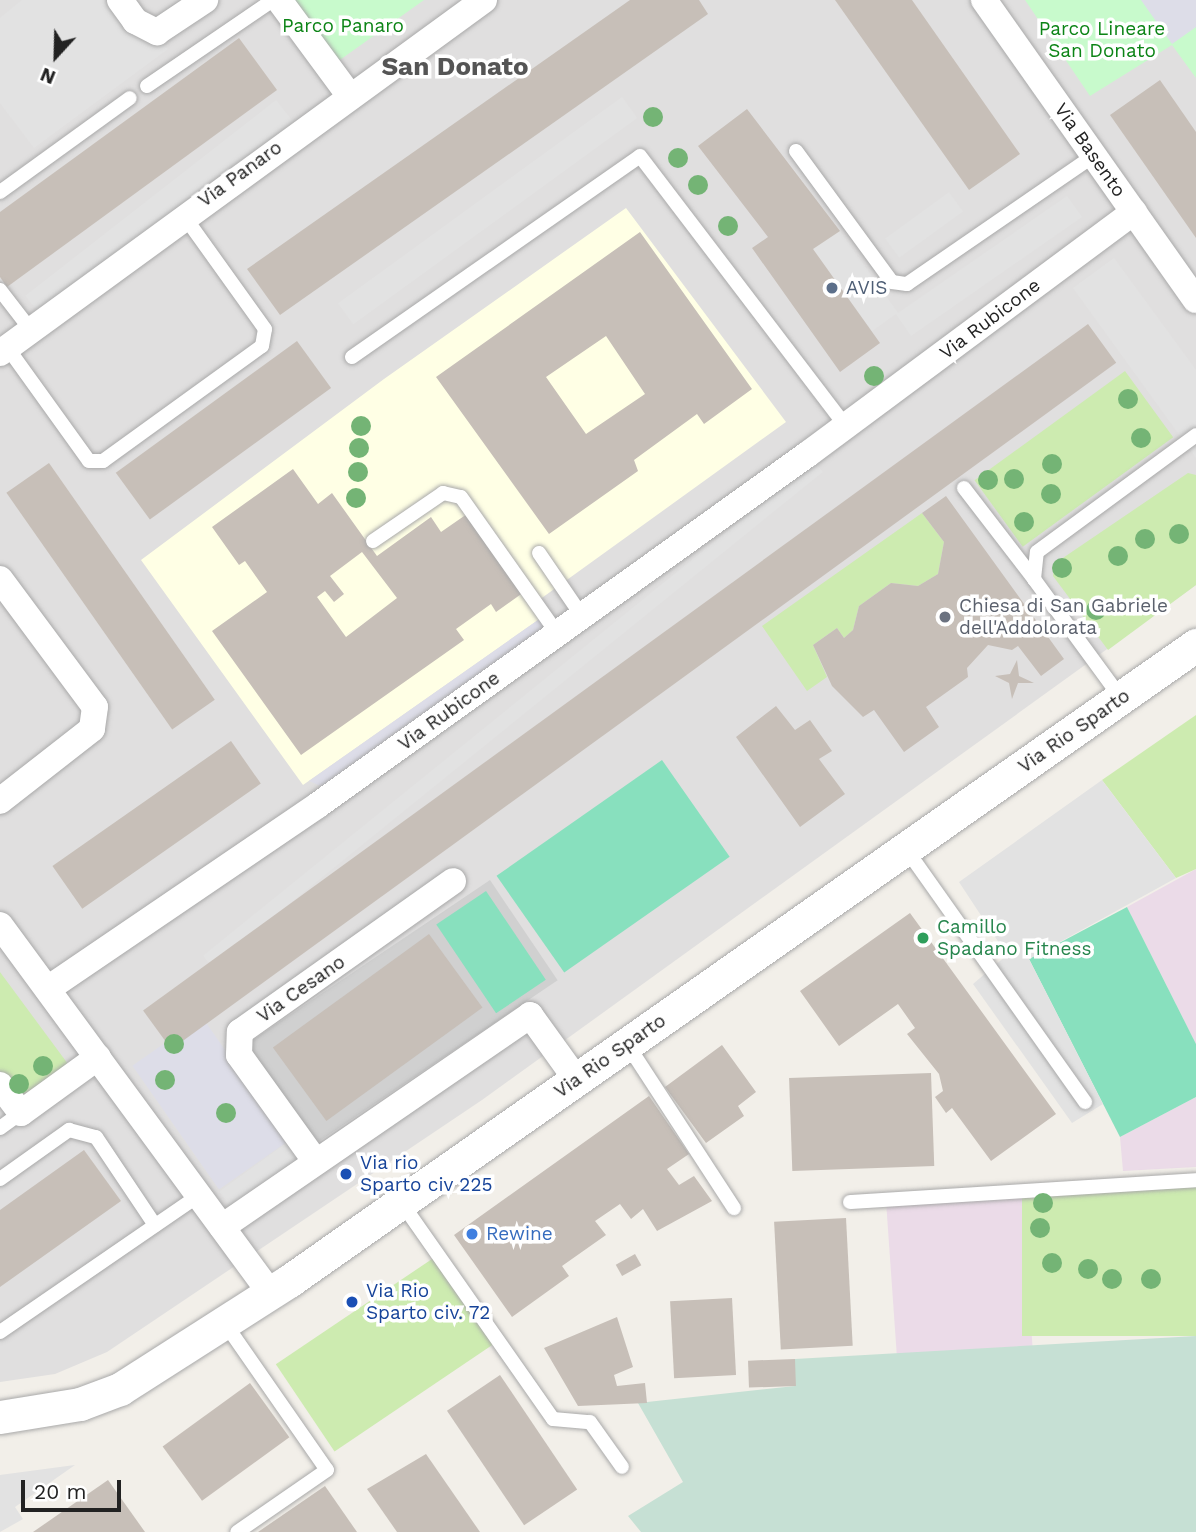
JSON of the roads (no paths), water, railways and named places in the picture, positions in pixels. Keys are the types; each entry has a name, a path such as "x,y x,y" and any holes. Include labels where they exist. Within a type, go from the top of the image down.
{"street":[{"path":"120,0 135,21 157,32 205,0"},
{"path":"279,0 349,95"},
{"name":"Via Panaro","path":"4,350 349,95 484,0"},
{"name":"Via Basento","path":"984,0 1196,300"},
{"name":"Via Rubicone","path":"49,988 318,805 845,425 1134,212"},
{"path":"0,579 95,707 92,729 0,801"},
{"name":"Via Rio Sparto","path":"0,1417 80,1404 120,1389 270,1293 1196,645"},
{"name":"Via Cesano","path":"316,1162 239,1055 240,1032 453,881"},
{"path":"0,925 49,988 270,1293"},
{"path":"222,1227 530,1015 576,1079"},
{"path":"0,1085 10,1121 98,1058"}],"lane":[{"path":"147,86 273,0"},
{"path":"0,192 131,98"},
{"path":"796,150 892,282 907,284 1095,155"},
{"path":"352,357 640,156 845,425"},
{"path":"4,350 89,461 103,461 262,346 265,329 184,216"},
{"path":"0,290 30,330"},
{"path":"1034,579 1037,552 1196,435"},
{"path":"964,488 1121,698"},
{"path":"373,541 443,493 461,497 557,633"},
{"path":"539,553 582,615"},
{"path":"906,849 1085,1102"},
{"path":"627,1044 734,1208"},
{"path":"0,1178 69,1130 96,1137 155,1225"},
{"path":"850,1202 1196,1181"},
{"path":"0,1332 199,1195"},
{"path":"401,1202 553,1419 590,1422 622,1467"},
{"path":"224,1322 327,1470 237,1532"}],"place":[{"name":"AVIS","path":"832,288"},
{"name":"Chiesa di San Gabriele dell'Addolorata","path":"945,617"},
{"name":"Camillo Spadano Fitness","path":"923,938"},
{"name":"Via rio Sparto civ 225","path":"346,1174"},
{"name":"Rewine","path":"472,1234"},
{"name":"Via Rio Sparto civ. 72","path":"352,1302"}],"district":[{"name":"San Donato","path":"455,67"}],"park label":[{"name":"Parco Panaro","path":"343,26"},
{"name":"Parco Lineare San Donato","path":"1102,40"}]}
